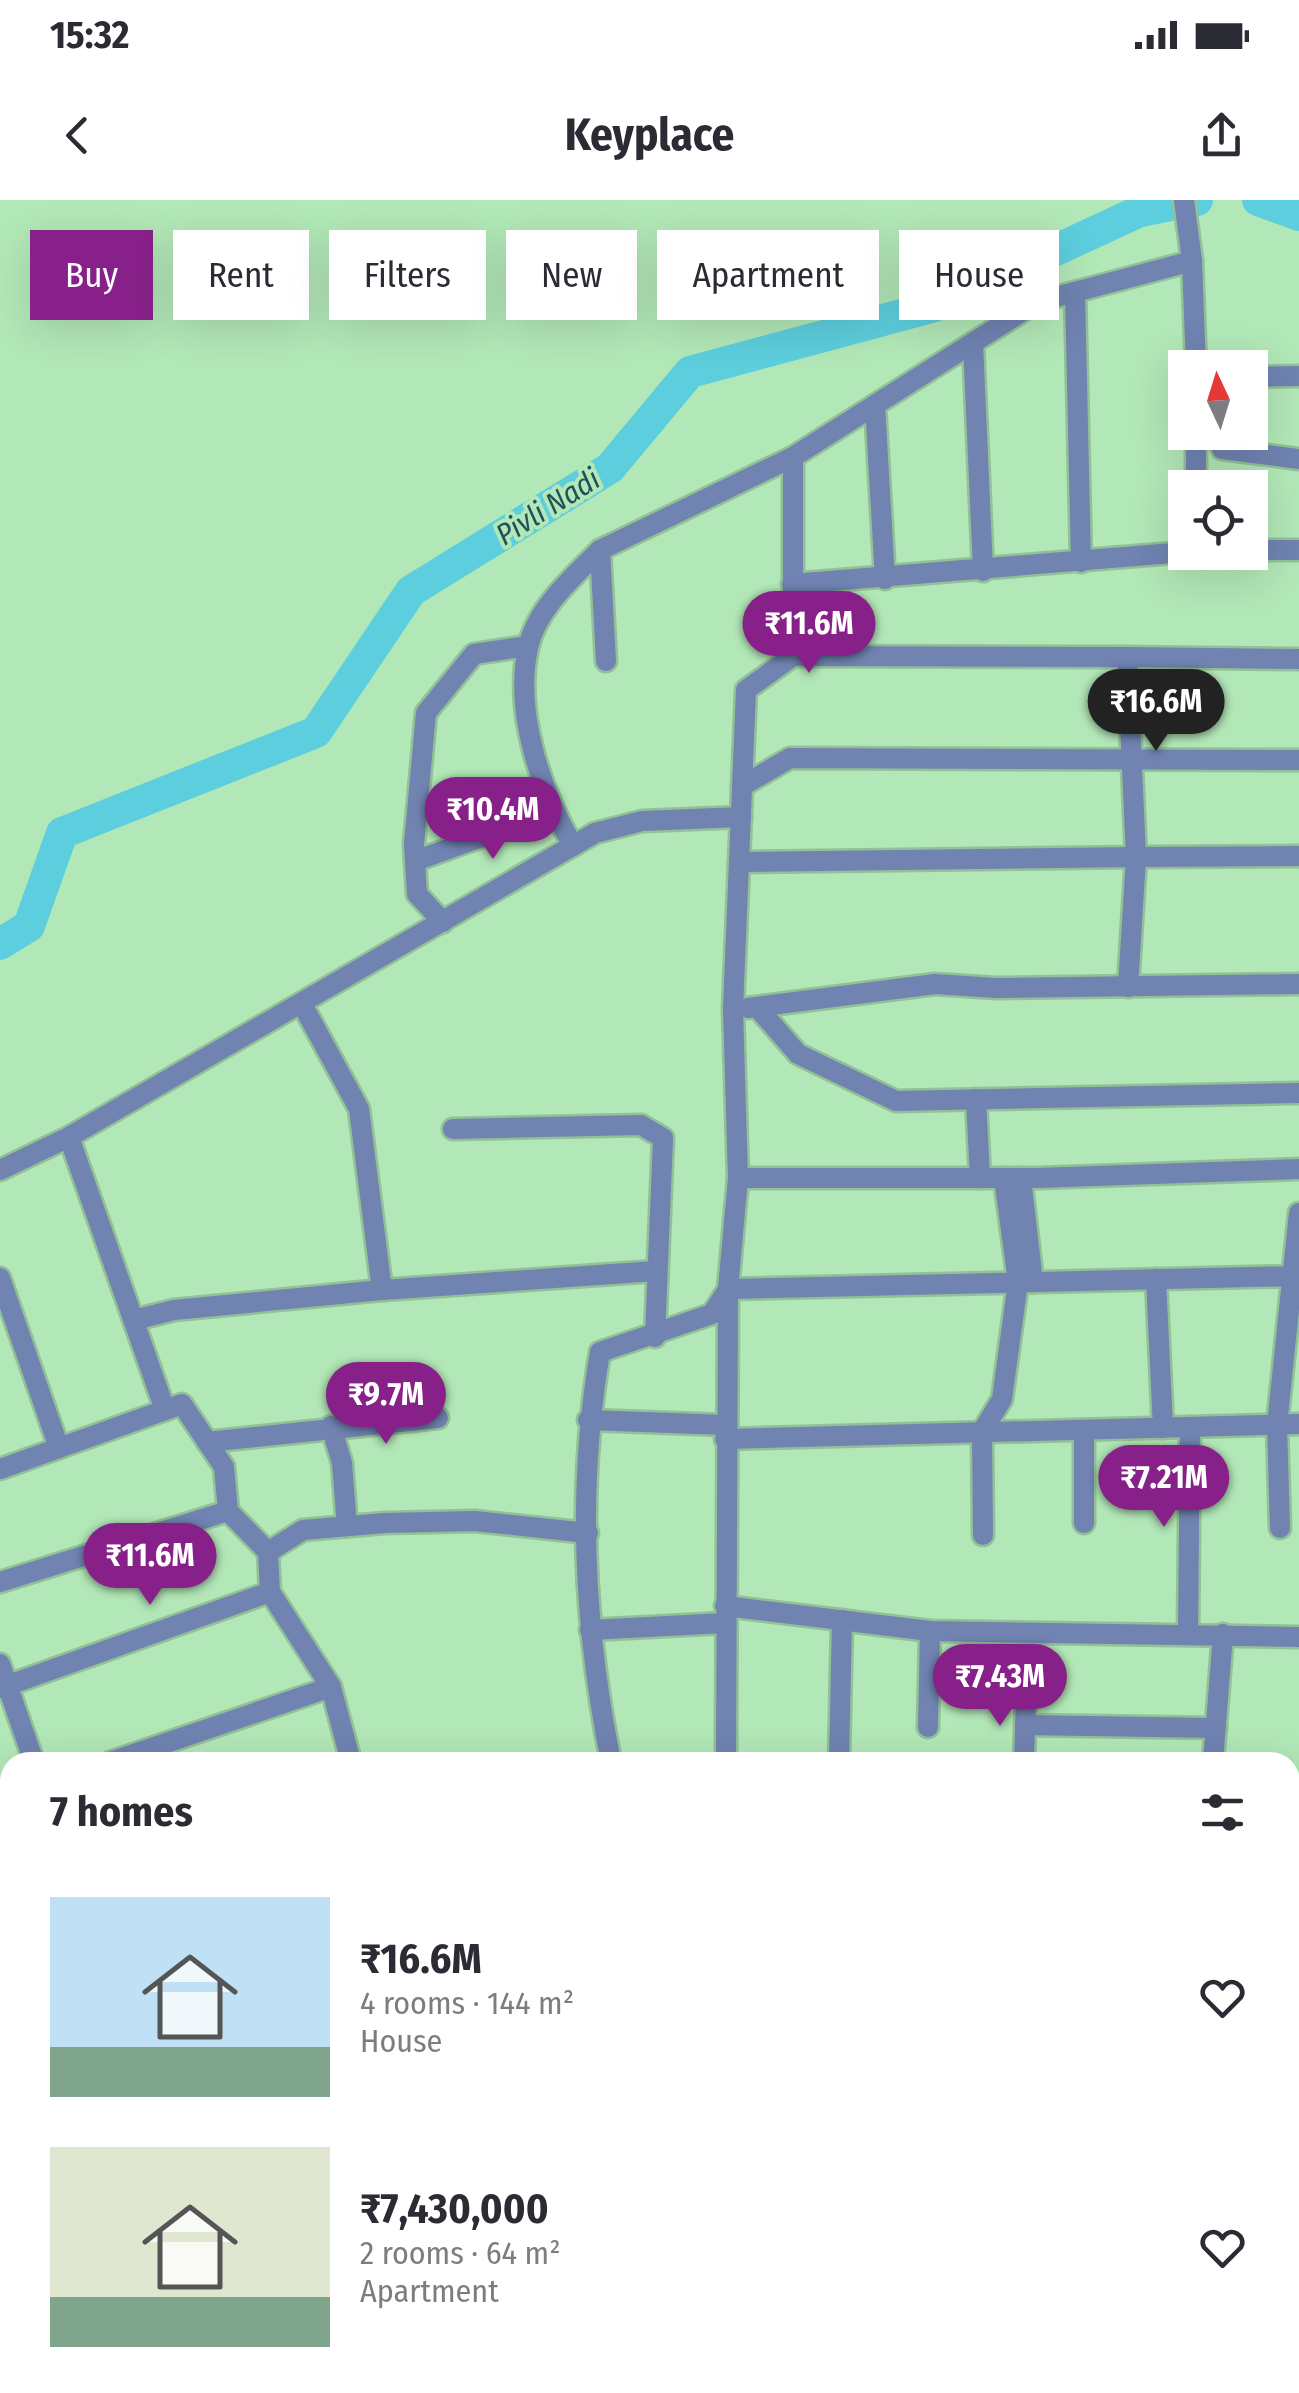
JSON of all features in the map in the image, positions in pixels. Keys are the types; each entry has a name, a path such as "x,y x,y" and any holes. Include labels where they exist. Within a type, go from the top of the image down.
{"street":[{"path":"1184,200 1195,350"},
{"path":"573,846 553,811 527,720 528,646 557,592 600,550 793,456 1037,302 1191,254"},
{"path":"1075,292 1081,562"},
{"path":"974,343 983,570"},
{"path":"1268,377 1299,376"},
{"path":"875,405 886,579"},
{"path":"1230,450 1299,459"},
{"path":"793,456 793,656"},
{"path":"600,550 606,661"},
{"path":"1268,550 1299,550"},
{"path":"792,584 1168,554"},
{"path":"443,922 418,894 415,860 426,713 474,654 528,646"},
{"path":"726,1752 728,1289 738,1178 732,1009 746,690 793,656 1299,659"},
{"path":"1127,657 1136,857 1128,986"},
{"path":"742,786 790,758 1299,760"},
{"path":"415,860 553,811"},
{"path":"0,1170 69,1136 595,834 642,822 741,818"},
{"path":"739,862 1299,856"},
{"path":"732,1009 876,988 935,984 996,988 1299,984"},
{"path":"302,1004 359,1109 382,1290"},
{"path":"758,1008 798,1054 896,1100 1299,1092"},
{"path":"976,1099 980,1178"},
{"path":"453,1129 641,1125 663,1138 655,1337"},
{"path":"69,1136 165,1410"},
{"path":"738,1178 1013,1178 1299,1169"},
{"path":"983,1534 982,1432 1002,1400 1026,1282 1013,1178"},
{"path":"1280,1528 1277,1425 1299,1213"},
{"path":"134,1320 174,1310 382,1290 656,1271"},
{"path":"728,1289 1295,1276"},
{"path":"0,1278 59,1448"},
{"path":"1156,1279 1164,1428"},
{"path":"610,1752 590,1630 588,1420 600,1352 655,1337 712,1314 728,1289"},
{"path":"0,1468 182,1404 224,1467 228,1511 268,1552 270,1592 331,1688 348,1752"},
{"path":"207,1442 438,1418"},
{"path":"588,1420 725,1432 982,1432 1299,1424"},
{"path":"332,1426 342,1463 347,1526"},
{"path":"1188,1633 1190,1427"},
{"path":"1084,1430 1084,1523"},
{"path":"0,1582 228,1511"},
{"path":"268,1552 303,1530 347,1526 476,1521 588,1534"},
{"path":"4,1687 270,1592"},
{"path":"590,1630 725,1614 842,1620 930,1631 1299,1637"},
{"path":"839,1752 842,1620"},
{"path":"928,1728 930,1631"},
{"path":"1214,1752 1223,1634"},
{"path":"0,1664 4,1687 30,1752"},
{"path":"140,1752 331,1688"},
{"path":"1024,1752 1026,1696"},
{"path":"1025,1725 1216,1728"}],"waterway":[{"name":"Pivli Nadi","path":"0,944 29,926 62,833 316,732 411,591 610,468 690,372 935,306 1140,211 1197,200"},
{"name":"Pivli Nadi","path":"1258,200 1299,215"}]}
